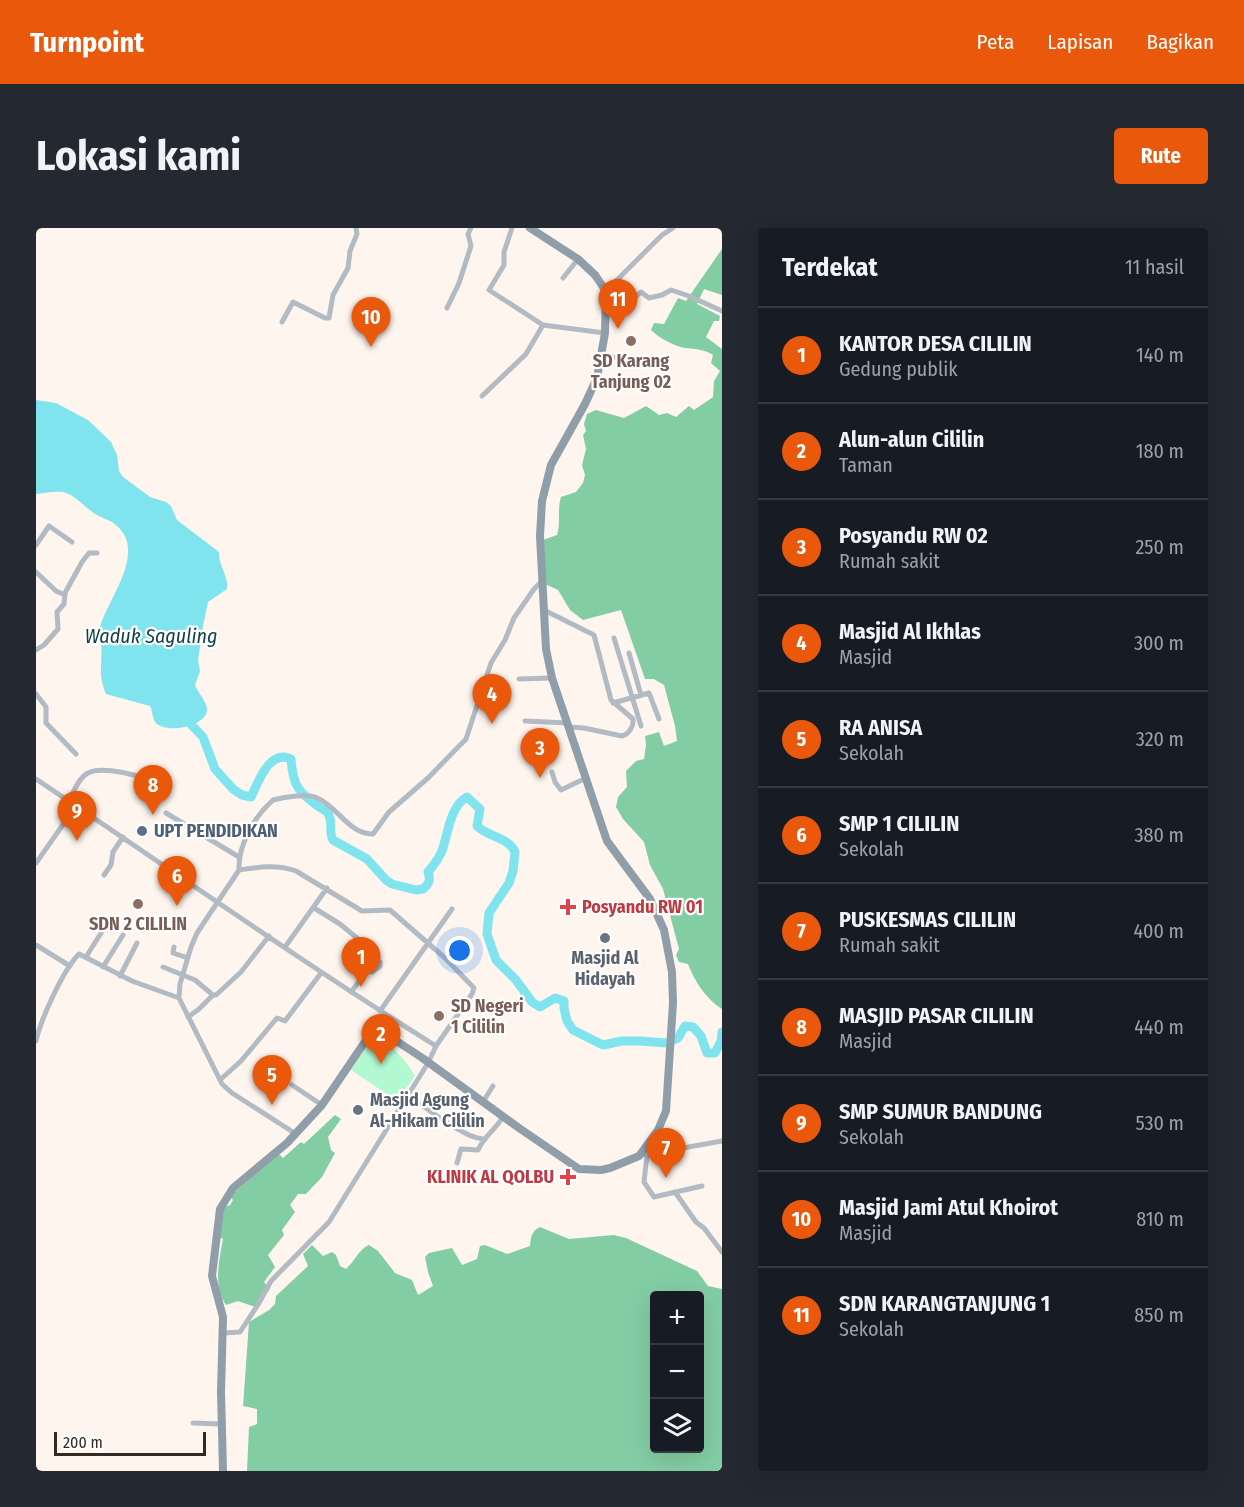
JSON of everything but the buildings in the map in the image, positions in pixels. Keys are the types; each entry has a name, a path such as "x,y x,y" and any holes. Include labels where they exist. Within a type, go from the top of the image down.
{"main road":[{"path":"223,1471 221,1424 224,1333 223,1317 212,1276 220,1209 233,1188 278,1151 322,1105 375,1027 579,1169 601,1170 643,1155 666,1111 673,1030 672,972 660,917 650,899 607,840 552,678 547,657 543,610 540,520 545,484 551,465 592,389 602,353 606,292 595,275 578,259 530,228"}],"street":[{"path":"282,322 293,302 329,318 333,295 348,268 350,251 357,234 356,228"},
{"path":"447,308 459,283 471,246 468,234 471,228"},
{"path":"513,228 504,252 504,265 489,290 543,325 604,333"},
{"path":"606,292 662,235 674,228"},
{"path":"563,279 578,259"},
{"path":"458,261 464,265"},
{"path":"606,292 635,297 641,292 649,298 671,290 722,311"},
{"path":"482,396 526,354 543,325"},
{"path":"602,353 629,363"},
{"path":"36,545 49,526 72,542"},
{"path":"36,650 44,645 58,628 57,612 64,604 65,595 88,554 97,553"},
{"path":"36,572 56,591 65,595"},
{"path":"296,1134 228,1091 220,1080 188,1017 179,998 183,974 197,933 239,870 239,857 249,832 273,800 311,796 330,806 360,832 373,834 389,812 428,778 466,739 491,663 505,640 514,618 543,580"},
{"path":"525,721 569,725 625,735 633,725 633,719 613,704 607,691 594,635 543,610"},
{"path":"614,638 641,726"},
{"path":"628,653 641,694"},
{"path":"519,679 552,678"},
{"path":"613,704 648,693 651,695 659,719"},
{"path":"36,694 46,706 46,723 76,754"},
{"path":"68,801 82,778 89,772 116,771 142,777"},
{"path":"552,772 561,790 586,778"},
{"path":"36,779 321,973 436,1046"},
{"path":"36,863 76,806"},
{"path":"166,813 239,857"},
{"path":"104,875 111,865 113,852 123,837"},
{"path":"224,1333 240,1332 271,1281 329,1222 429,1063 436,1046 474,990 445,958 392,911 362,911 327,888 285,867 271,866 239,870"},
{"path":"285,947 327,888"},
{"path":"314,908 340,924 363,943 363,946 380,962 380,966 372,972 368,970 351,992"},
{"path":"375,1027 382,1012 452,909"},
{"path":"86,957 106,925"},
{"path":"103,967 123,934"},
{"path":"188,1017 241,972 269,936"},
{"path":"120,976 137,943"},
{"path":"36,945 70,966"},
{"path":"174,947 173,953 188,958"},
{"path":"36,1041 40,1023 77,955 86,957 120,976 179,998"},
{"path":"163,967 200,983 213,995"},
{"path":"220,1080 241,1061 277,1018 285,1021 321,973"},
{"path":"292,1085 322,1105"},
{"path":"483,1102 493,1086"},
{"path":"408,1095 452,1125 477,1138 483,1138"},
{"path":"457,1163 461,1149 478,1150 483,1138 496,1128 503,1117"},
{"path":"702,1186 654,1197 644,1182 643,1155 722,1141"},
{"path":"675,1192 696,1222 704,1228 722,1252"},
{"path":"193,1423 221,1424"}],"green space":[{"path":"722,249 722,295 704,289 697,304 720,316 719,321 714,321 706,337 722,349 722,1009 702,990 688,964 679,962 676,955 679,949 663,889 650,865 644,842 623,819 616,807 618,797 627,787 626,771 636,761 644,759 645,736 659,732 664,746 677,741 664,685 654,679 645,679 621,610 583,620 570,610 558,590 543,583 540,541 557,535 561,497 576,492 583,483 585,475 582,465 586,449 583,435 586,431 584,424 587,414 596,410 624,418 646,406 659,415 667,413 676,417 689,406 694,410 713,397 714,381 720,371 711,363 713,355 703,350 676,345 662,339 651,330 654,323 664,324 678,298 686,301"},
{"path":"377,1036 398,1054 415,1076 397,1101 351,1070 372,1039"},
{"path":"335,1115 341,1119 328,1137 331,1150 335,1153 322,1177 306,1194 298,1194 290,1205 295,1212 282,1230 284,1235 268,1255 275,1267 264,1282 270,1289 255,1307 238,1301 226,1305 219,1290 218,1281 223,1239 219,1237 222,1208 230,1205 233,1200 230,1196 279,1154 283,1158 301,1142 304,1144"},
{"path":"540,1227 569,1239 614,1235 626,1238 697,1271 708,1286 722,1289 722,1471 247,1471 249,1427 257,1424 257,1409 243,1406 249,1322 269,1310 275,1304 276,1296 308,1266 303,1254 312,1245 323,1256 332,1252 336,1255 340,1266 346,1269 369,1245 378,1251 395,1273 412,1280 418,1295 433,1286 425,1257 429,1253 452,1248 462,1265 477,1259 480,1246 485,1245 507,1254 530,1246 535,1231"}],"water":[{"name":"Waduk Saguling","path":"36,400 56,403 88,420 111,442 117,455 119,471 123,477 150,497 166,502 171,506 177,520 219,552 227,589 208,602 198,661 200,671 195,685 207,711 200,721 193,725 177,728 162,727 155,722 150,706 106,694 101,674 99,629 123,576 128,549 125,537 117,526 72,496 63,492 36,494"}],"waterway":[{"path":"183,716 203,737 215,769 233,789 242,795 251,797 265,769 276,759 283,757 291,759 294,780 300,790 329,815 333,840 367,859 392,884 416,890 423,889 427,885 428,872 442,851 454,812 467,797 480,809 477,826 508,843 515,852 509,883 489,913 487,934 496,960 516,980 532,1002 540,1007 555,998 564,1001 567,1021 573,1030 603,1045 622,1041 666,1043 678,1038 685,1026 693,1027 701,1036 707,1053 715,1053 721,1041 722,1032"}],"place":[{"name":"SDN KARANGTANJUNG 1","path":"618,329"},
{"name":"SD Karang Tanjung 02","path":"631,341"},
{"name":"Masjid Jami Atul Khoirot","path":"371,347"},
{"name":"Masjid Al Ikhlas","path":"492,724"},
{"name":"Posyandu RW 02","path":"540,778"},
{"name":"MASJID PASAR CILILIN","path":"153,815"},
{"name":"UPT PENDIDIKAN","path":"142,831"},
{"name":"SMP SUMUR BANDUNG","path":"77,841"},
{"name":"SDN 2 CILILIN","path":"138,904"},
{"name":"SMP 1 CILILIN","path":"177,906"},
{"name":"Posyandu RW 01","path":"568,907"},
{"name":"Masjid Al Hidayah","path":"605,938"},
{"name":"KANTOR DESA CILILIN","path":"361,987"},
{"name":"SD Negeri 1 Cililin","path":"439,1016"},
{"name":"Alun-alun Cililin","path":"381,1064"},
{"name":"RA ANISA","path":"272,1105"},
{"name":"Masjid Agung Al-Hikam Cililin","path":"358,1110"},
{"name":"KLINIK AL QOLBU","path":"568,1177"},
{"name":"PUSKESMAS CILILIN","path":"666,1178"}]}
